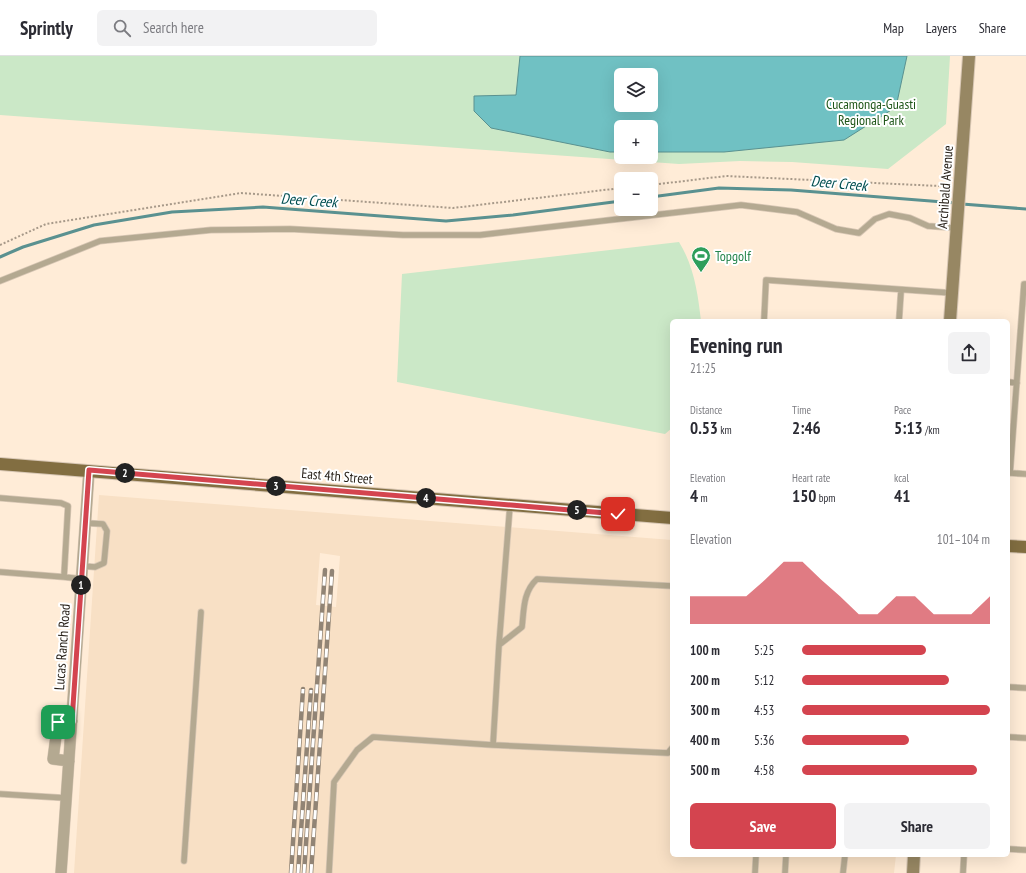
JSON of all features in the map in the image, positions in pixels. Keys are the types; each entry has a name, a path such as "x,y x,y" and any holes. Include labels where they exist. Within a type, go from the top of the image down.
{"main road":[{"name":"Archibald Avenue","path":"950,319 969,56"},
{"name":"East 4th Street","path":"0,464 670,518"},
{"path":"1010,546 1026,547"},
{"path":"913,873 914,857"}],"street":[{"name":"Lucas Ranch Road","path":"61,873 89,470"},
{"path":"69,761 53,759 58,722 72,721"}],"lane":[{"path":"0,281 100,241 211,230 290,229 403,235 480,234 741,205 798,212 836,229 859,233 875,219 889,214 910,218 928,226 957,228"},
{"path":"764,319 766,280 901,291 952,293"},
{"path":"1010,463 1018,383 1024,284 1026,284"},
{"path":"900,319 901,291"},
{"path":"1010,382 1018,383"},
{"path":"1010,473 1026,474"},
{"path":"0,498 61,502 68,506 64,577"},
{"path":"493,745 510,505"},
{"path":"82,566 95,567 104,563 106,544 106,527 103,524 85,524"},
{"path":"0,572 82,579"},
{"path":"499,645 522,627 525,598 530,586 537,579 670,586"},
{"path":"184,861 201,612"},
{"path":"1010,687 1026,688"},
{"path":"329,873 334,782 357,750 373,737 493,745 668,753 670,750"},
{"path":"1010,737 1026,738"},
{"path":"0,794 66,798"},
{"path":"1010,849 1026,850"},
{"path":"755,873 756,857"},
{"path":"785,873 786,857"},
{"path":"843,873 845,857"},
{"path":"963,873 964,857"}],"path":[{"path":"658,184 726,176 939,186"},
{"path":"0,244 46,224 241,193 453,208 614,189"}],"shaded area":[{"path":"99,495 670,540 670,857 896,857 894,873 74,873","holes":["320,553 340,556 336,607 316,605"]}],"green space":[{"name":"Cucamonga-Guasti Regional Park","path":"0,56 950,56 946,124 888,169 792,162 740,161 679,164 658,162 658,120 614,120 614,159 0,115"},
{"path":"679,242 692,270 697,290 701,319 670,319 670,430 665,434 397,382 402,274"}],"water":[{"path":"520,56 907,56 896,107 844,140 724,152 658,152 658,120 614,120 614,152 491,128 474,111 474,96 516,95"}],"waterway":[{"name":"Deer Creek","path":"658,196 719,188 791,190 956,203"},
{"name":"Deer Creek","path":"0,257 23,247 94,225 172,212 263,207 446,221 513,215 614,202"},
{"name":"Deer Creek","path":"962,204 1026,209"}],"railway":[{"path":"304,873 325,570"},
{"path":"311,873 332,571"},
{"path":"291,873 303,689"},
{"path":"298,873 311,690"}],"place":[{"name":"Topgolf","path":"701,273"}],"route":[{"path":"58,722 72,721 89,470 618,514"}]}
